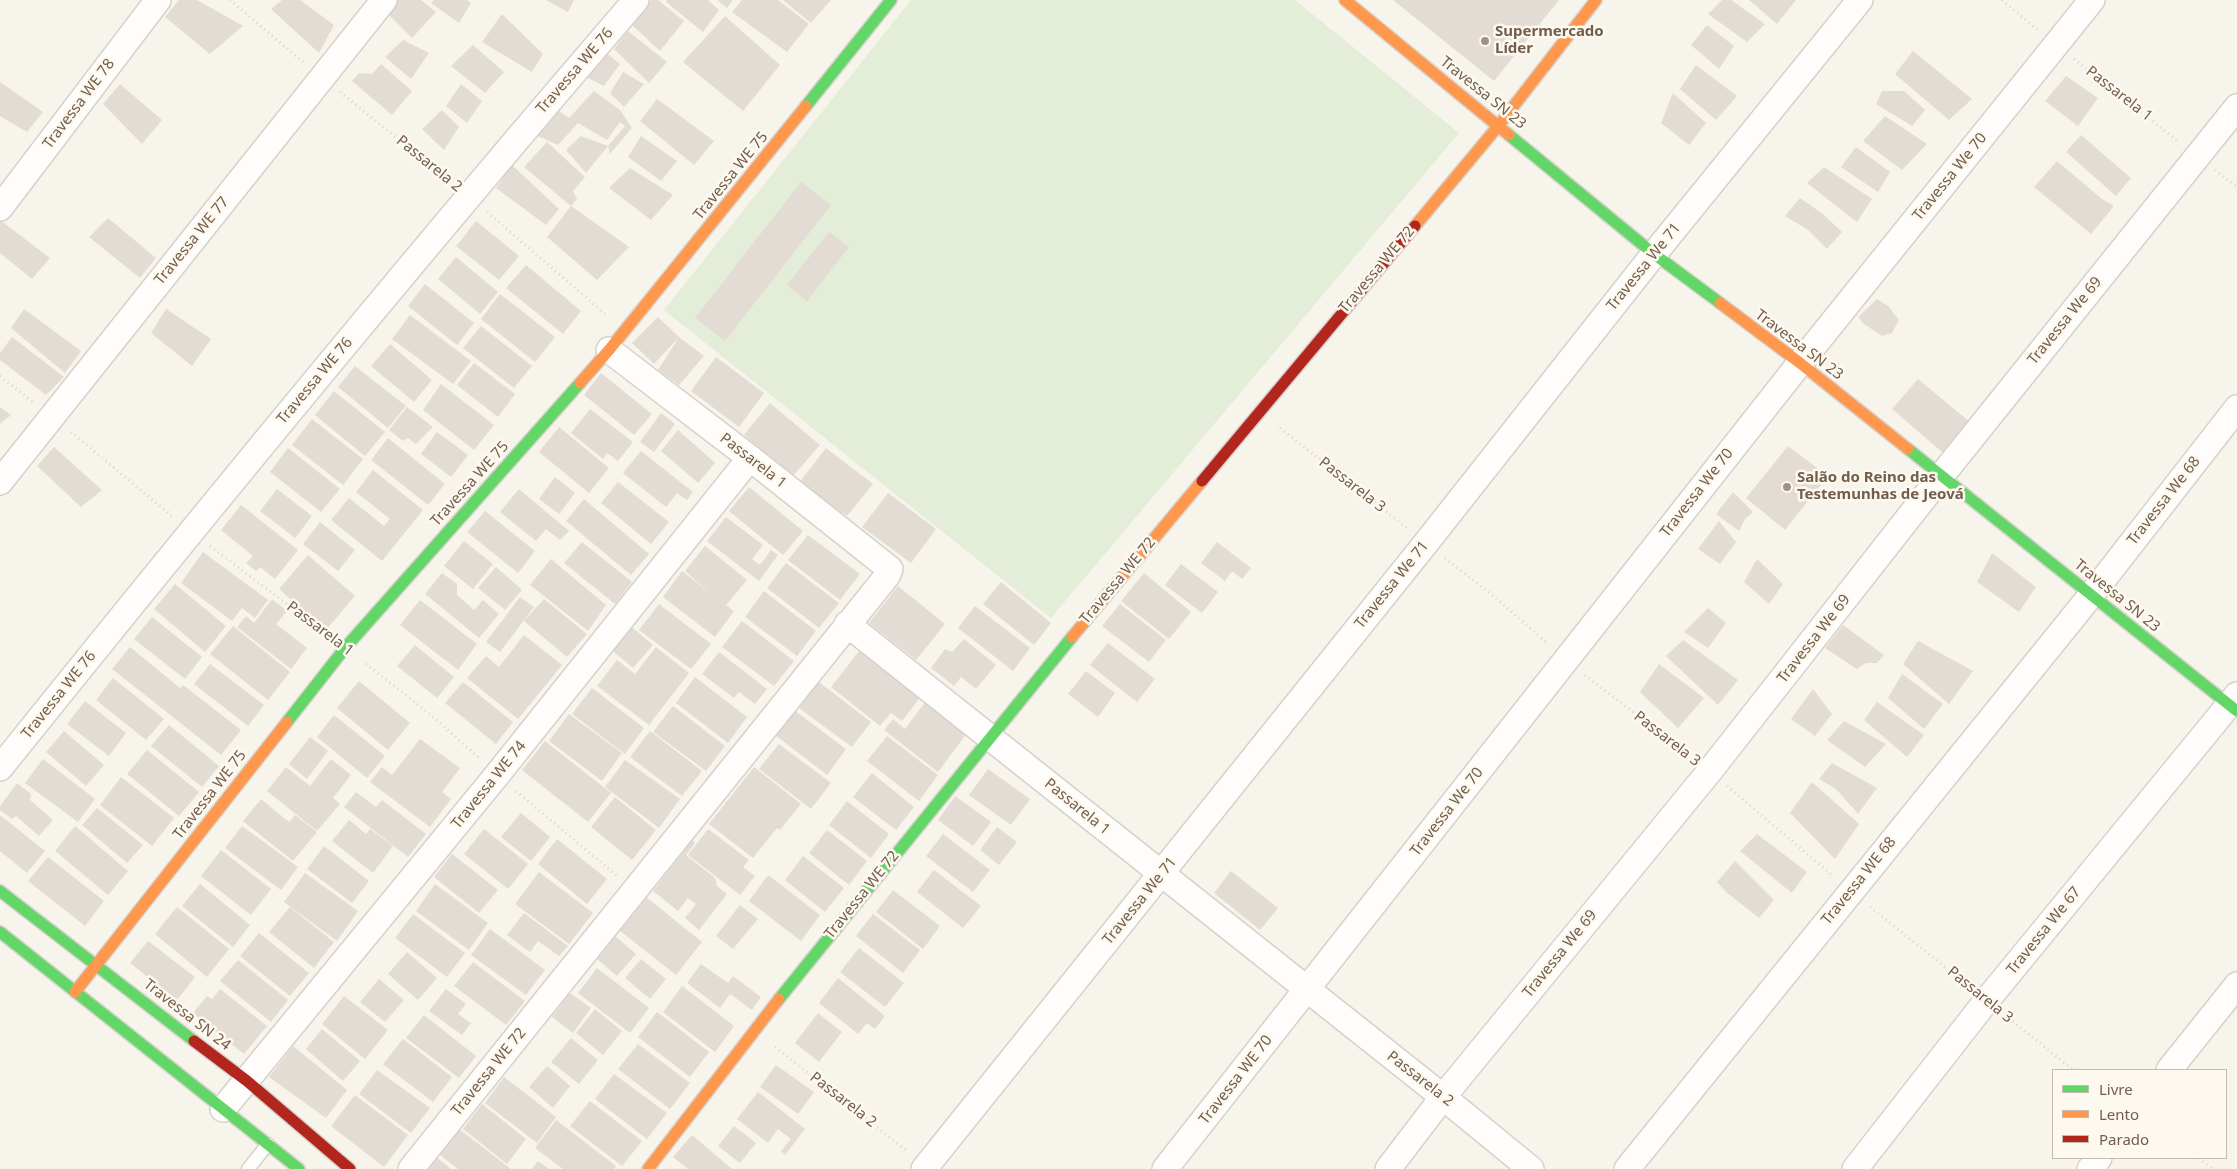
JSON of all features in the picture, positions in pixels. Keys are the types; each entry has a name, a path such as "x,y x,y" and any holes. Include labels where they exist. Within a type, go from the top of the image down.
{"main road":[{"name":"Travessa WE 75","path":"76,992 345,648 609,350 892,0"},
{"name":"Travessa SN 23","path":"1345,0 1654,254 1800,363 2092,594 2185,672 2234,704"},
{"name":"Travessa WE 72","path":"648,1169 755,1031 989,737 1258,411 1499,125 1596,0"},
{"name":"Travessa SN 24","path":"0,891 97,964 246,1081 350,1169"},
{"path":"0,932 299,1169"}],"street":[{"name":"Travessa WE 78","path":"0,208 158,0"},
{"name":"Travessa WE 77","path":"0,482 384,0"},
{"name":"Travessa WE 76","path":"0,768 190,531 468,196 636,0"},
{"name":"Travessa We 71","path":"925,1167 1162,874 1654,254 1860,0"},
{"name":"Travessa We 70","path":"1307,990 1800,363 2092,0"},
{"name":"Travessa We 69","path":"1388,1169 1444,1097 1709,772 1942,475 2237,106"},
{"name":"Passarela 1","path":"609,350 890,569 887,576"},
{"name":"Travessa We 68","path":"2092,594 2237,408"},
{"name":"Travessa WE 74","path":"223,1109 498,775 750,458"},
{"name":"Travessa WE 72","path":"411,1169 887,576"},
{"name":"Travessa WE 68","path":"1627,1169 2092,594"},
{"name":"Passarela 1","path":"847,624 1307,990"},
{"name":"Travessa We 67","path":"1855,1169 1987,1000 2234,704"},
{"path":"2170,1069 2237,985"},
{"name":"Passarela 2","path":"1307,990 1444,1097 1531,1169"},
{"name":"Travessa WE 70","path":"1165,1169 1307,990"},
{"path":"2090,1169 2098,1159"}],"lane":[{"path":"248,1169 268,1144"}],"path":[{"name":"Passarela 2","path":"230,0 322,78 468,196 625,331"},
{"name":"Passarela 1","path":"2002,0 2237,188"},
{"name":"Passarela 1","path":"0,376 52,416 190,531 430,714 634,892"},
{"name":"Passarela 3","path":"1258,411 1497,599 1566,660 1709,772 1851,891 2072,1069"},
{"name":"Passarela 2","path":"755,1031 925,1167"},
{"path":"2200,1159 2213,1169"}],"green space":[{"path":"911,0 1295,0 1459,133 1051,618 664,310"}],"building":[{"path":"179,0 197,0 243,26 210,54 165,17"},
{"path":"282,0 300,0 334,25 319,53 271,9"},
{"path":"397,0 421,0 436,12 412,38 385,11"},
{"path":"434,0 467,0 471,3 459,23 431,3"},
{"path":"546,0 574,0 568,12"},
{"path":"651,0 658,0 684,21 660,51 632,25"},
{"path":"667,0 708,0 719,10 703,32 666,2"},
{"path":"717,0 733,0 727,8"},
{"path":"742,0 778,0 809,24 787,52 732,12"},
{"path":"783,0 831,0 811,23"},
{"name":"Supermercado Líder","path":"1393,0 1559,0 1494,81"},
{"path":"1722,0 1731,0 1765,24 1747,42 1708,14"},
{"path":"1749,0 1796,0 1777,24"},
{"path":"502,14 543,54 532,72 482,42"},
{"path":"725,16 780,65 743,111 683,62"},
{"path":"1707,25 1734,46 1719,69 1691,45"},
{"path":"628,31 667,62 649,83 614,49"},
{"path":"403,40 429,53 411,79 385,57"},
{"path":"473,45 504,72 485,93 451,66"},
{"path":"603,50 620,64 604,86 582,75"},
{"path":"1913,51 1972,99 1949,120 1895,74"},
{"path":"381,64 412,91 392,115 352,81 359,73 372,74"},
{"path":"1696,65 1737,96 1716,120 1680,89"},
{"path":"623,72 644,84 624,107 610,93"},
{"path":"2066,76 2098,98 2078,126 2045,101"},
{"path":"0,82 43,112 27,132 0,116"},
{"path":"120,84 162,120 142,144 103,104"},
{"path":"461,84 482,101 467,123 446,106"},
{"path":"594,91 620,110 632,128 610,154 608,146 625,126 620,122 607,140 578,123 558,145 533,134 553,107 569,118"},
{"path":"1882,91 1904,91 1925,110 1912,126 1876,104"},
{"path":"1673,93 1706,123 1689,145 1661,123"},
{"path":"657,99 714,141 694,165 640,121"},
{"path":"442,110 459,127 444,150 422,129"},
{"path":"1885,116 1927,144 1902,170 1863,141"},
{"path":"2081,135 2131,178 2116,196 2066,152"},
{"path":"581,136 608,146 586,173 566,150"},
{"path":"641,136 677,161 661,181 628,157"},
{"path":"547,142 585,177 573,191 577,199 571,206 524,167"},
{"path":"1856,147 1890,172 1878,192 1841,167"},
{"path":"2057,161 2102,199 2114,206 2091,234 2034,187"},
{"path":"512,165 559,209 546,225 496,188"},
{"path":"1824,167 1872,199 1857,222 1807,183"},
{"path":"630,168 673,195 651,220 609,188"},
{"path":"801,182 831,205 725,341 695,318"},
{"path":"1800,198 1823,214 1842,232 1827,249 1808,230 1785,216"},
{"path":"571,206 629,247 597,280 547,237"},
{"path":"108,218 156,258 140,278 89,237"},
{"path":"0,220 50,258 32,279 0,253"},
{"path":"476,221 519,256 499,280 456,246"},
{"path":"829,232 849,247 807,301 787,285"},
{"path":"456,257 498,292 480,314 438,279"},
{"path":"526,265 581,311 563,334 506,288"},
{"path":"425,284 474,323 457,345 408,306"},
{"path":"500,294 555,337 535,362 481,319"},
{"path":"1877,299 1888,306 1899,320 1892,333 1882,336 1864,324 1858,317"},
{"path":"24,309 81,351 65,373 11,328"},
{"path":"166,309 211,339 192,366 151,333"},
{"path":"410,315 471,361 453,384 392,339"},
{"path":"658,317 679,337 654,364 632,343"},
{"path":"481,326 532,366 514,388 463,348"},
{"path":"12,337 64,377 46,395 0,360 0,353"},
{"path":"679,337 704,356 679,385 658,370"},
{"path":"390,344 432,380 414,402 371,366"},
{"path":"716,357 764,393 739,427 691,391"},
{"path":"474,363 515,394 498,417 457,385"},
{"path":"355,366 406,406 388,428 338,387"},
{"path":"601,373 652,414 634,435 584,395"},
{"path":"1918,379 1977,428 1950,459 1892,409"},
{"path":"441,384 494,425 474,450 423,410"},
{"path":"334,391 385,432 365,456 315,415"},
{"path":"770,403 820,445 793,476 744,435"},
{"path":"0,407 11,415 0,424"},
{"path":"407,407 433,427 416,444 408,438 403,441 389,430"},
{"path":"590,409 633,442 618,461 607,453 603,459 571,433"},
{"path":"661,413 675,424 654,452 640,442"},
{"path":"312,419 363,459 343,485 292,445"},
{"path":"559,427 609,468 589,493 539,452"},
{"path":"678,430 715,463 698,483 661,451"},
{"path":"437,432 468,455 451,477 421,454"},
{"path":"388,438 445,484 428,505 371,460"},
{"name":"Salão do Reino das Testemunhas de Jeová","path":"1788,446 1828,476 1785,530 1746,498"},
{"path":"54,447 102,490 81,507 37,466"},
{"path":"288,448 340,489 321,512 270,472"},
{"path":"826,448 873,484 847,516 799,483"},
{"path":"641,451 693,492 687,500 677,493 666,507 623,473"},
{"path":"373,470 423,510 382,561 331,520 349,498 384,526 390,519 356,492"},
{"path":"555,477 575,493 559,514 539,499"},
{"path":"618,482 669,522 651,544 601,503"},
{"path":"749,487 803,531 783,555 729,511"},
{"path":"277,489 312,516 295,538 260,511"},
{"path":"519,489 569,531 560,540 546,529 536,541 500,512"},
{"path":"1733,492 1753,512 1745,519 1739,531 1716,514"},
{"path":"888,493 936,529 911,563 862,527"},
{"path":"584,499 649,554 631,575 566,521"},
{"path":"241,505 298,550 275,579 260,567 256,571 246,563 253,556 221,530"},
{"path":"485,511 535,551 518,573 467,532"},
{"path":"726,517 763,545 752,559 760,565 771,550 778,555 759,581 707,541"},
{"path":"1719,521 1736,542 1720,564 1698,549"},
{"path":"320,522 355,550 338,571 303,544"},
{"path":"808,535 860,574 840,600 788,560"},
{"path":"464,541 493,564 473,589 444,566"},
{"path":"582,542 632,582 615,604 564,563"},
{"path":"1217,542 1251,568 1242,579 1232,571 1225,581 1201,563"},
{"path":"705,546 747,580 726,605 734,611 715,637 663,597 682,571 710,593 685,571"},
{"path":"203,552 268,600 255,618 242,608 232,621 181,583"},
{"path":"1992,553 2036,587 2019,612 1977,582"},
{"path":"308,555 355,596 326,630 279,589"},
{"path":"551,559 606,605 588,631 530,585"},
{"path":"1757,559 1783,584 1769,604 1744,582"},
{"path":"786,563 839,603 819,628 767,588"},
{"path":"1181,564 1218,592 1202,613 1165,585"},
{"path":"496,567 522,590 505,610 478,588"},
{"path":"442,573 457,584 457,595 474,610 483,600 499,614 479,638 425,594"},
{"path":"1144,573 1191,612 1169,639 1121,601"},
{"path":"1001,582 1051,623 1034,645 983,604"},
{"path":"175,584 226,626 205,652 154,609"},
{"path":"898,586 945,624 916,660 869,623"},
{"path":"764,591 816,631 797,656 745,617"},
{"path":"520,597 534,607 500,652 486,642"},
{"path":"272,599 287,611 276,624 307,648 291,669 237,627 246,616 254,623"},
{"path":"544,599 587,634 567,657 524,621"},
{"path":"420,600 477,644 458,670 400,625"},
{"path":"659,604 711,644 691,669 639,630"},
{"path":"1120,604 1166,640 1149,662 1102,626"},
{"path":"975,606 1030,648 1013,671 958,628"},
{"path":"1708,608 1726,623 1708,648 1684,632"},
{"path":"152,617 202,657 185,679 134,639"},
{"path":"742,621 794,661 774,686 722,647"},
{"path":"628,624 653,645 633,668 608,647"},
{"path":"1843,625 1884,655 1877,663 1866,663 1857,669 1825,648"},
{"path":"233,626 290,672 268,700 210,654"},
{"path":"524,635 562,665 518,719 467,678 486,656 499,667"},
{"path":"964,639 996,665 976,689 961,677 954,686 931,668 945,649 952,652"},
{"path":"1683,640 1738,680 1718,705 1666,656"},
{"path":"1918,641 1973,671 1949,704 1903,664"},
{"path":"1108,643 1155,679 1137,702 1090,665"},
{"path":"415,645 454,677 437,698 397,666"},
{"path":"130,647 180,688 183,685 241,730 221,755 112,669"},
{"path":"656,647 689,673 649,725 597,686 617,660 635,674"},
{"path":"860,650 920,698 902,721 891,713 880,726 831,687"},
{"path":"719,652 767,689 755,704 739,692 734,698 702,674"},
{"path":"210,664 264,705 248,726 194,684"},
{"path":"1659,664 1704,698 1678,728 1640,692"},
{"path":"1086,671 1115,693 1098,717 1068,694"},
{"path":"1902,674 1943,704 1924,729 1888,698"},
{"path":"695,677 747,717 728,743 676,703"},
{"path":"113,678 164,719 146,740 96,700"},
{"path":"359,681 410,723 388,750 337,708"},
{"path":"463,682 513,722 496,744 445,703"},
{"path":"819,682 871,722 852,747 799,708"},
{"path":"592,688 644,728 625,754 572,714"},
{"path":"1813,689 1832,714 1815,736 1791,719"},
{"path":"85,701 126,733 109,756 67,724"},
{"path":"926,701 967,733 938,772 884,730 893,719 905,729"},
{"path":"1877,702 1924,735 1907,757 1864,720"},
{"path":"673,706 725,746 706,771 653,732"},
{"path":"794,710 846,749 827,775 775,735"},
{"path":"569,714 622,753 602,781 549,741"},
{"path":"334,715 385,756 367,778 317,737"},
{"path":"1844,721 1886,744 1865,767 1827,740"},
{"path":"169,725 219,766 202,787 151,746"},
{"path":"64,731 104,765 86,786 46,752"},
{"path":"650,731 702,771 682,796 630,757"},
{"path":"887,736 938,775 919,801 867,761"},
{"path":"310,737 328,751 307,779 289,764"},
{"path":"420,739 460,768 442,792 451,799 430,827 370,782 382,767 392,775"},
{"path":"545,741 611,793 588,822 522,770"},
{"path":"779,744 831,783 811,809 759,769"},
{"path":"147,750 199,792 179,816 127,774"},
{"path":"43,759 95,799 78,822 25,783"},
{"path":"331,759 351,775 333,798 340,804 317,831 267,791 286,767 310,786"},
{"path":"625,760 680,799 659,828 605,787"},
{"path":"1832,763 1877,788 1858,814 1836,789 1819,779"},
{"path":"754,767 801,804 780,830 777,828 753,858 709,824"},
{"path":"988,769 1030,799 1011,825 969,795"},
{"path":"872,773 914,807 896,830 853,797"},
{"path":"121,777 174,818 152,846 100,805"},
{"path":"1812,782 1859,824 1835,859 1790,813"},
{"path":"17,783 31,794 30,800 53,820 39,836 16,816 12,819 0,810 0,806"},
{"path":"356,792 376,807 382,800 426,834 408,857 344,807"},
{"path":"955,796 991,822 973,846 938,820"},
{"path":"615,797 656,830 632,860 591,827"},
{"path":"261,799 289,822 295,815 317,832 293,861 243,821"},
{"path":"847,801 889,834 871,858 829,825"},
{"path":"97,808 143,845 127,863 82,825"},
{"path":"521,813 550,837 531,861 501,837"},
{"path":"0,815 45,851 27,873 0,851"},
{"path":"349,820 366,834 370,829 393,846 373,873 332,841"},
{"path":"75,826 128,871 108,895 55,851"},
{"path":"242,826 298,867 281,890 225,848"},
{"path":"997,827 1017,842 999,865 980,850"},
{"path":"484,829 528,864 508,889 464,854"},
{"path":"708,829 749,860 743,867 755,876 740,895 688,855"},
{"path":"827,830 867,861 849,885 809,853"},
{"path":"943,834 990,870 973,892 926,856"},
{"path":"1757,834 1807,872 1792,893 1740,851"},
{"path":"557,839 607,879 587,904 538,864"},
{"path":"692,840 695,843 686,855 715,878 717,886 727,894 699,930 685,918 696,904 688,898 678,911 653,891"},
{"path":"324,846 369,881 352,903 307,869"},
{"path":"221,850 271,889 251,915 201,876"},
{"path":"452,854 498,890 479,913 434,877"},
{"path":"803,856 844,888 825,912 785,880"},
{"path":"48,857 104,901 85,926 28,881"},
{"path":"1735,861 1774,900 1759,918 1726,892 1717,882"},
{"path":"934,870 981,906 963,928 917,892"},
{"path":"1231,871 1278,908 1260,930 1214,893"},
{"path":"539,872 593,913 569,944 515,904"},
{"path":"305,873 358,911 337,941 284,902"},
{"path":"768,875 820,915 801,941 749,901"},
{"path":"200,884 250,925 233,947 182,906"},
{"path":"435,884 488,923 469,950 416,911"},
{"path":"893,890 940,926 923,949 876,912"},
{"path":"646,897 702,942 676,975 619,930"},
{"path":"740,905 758,919 733,949 716,936"},
{"path":"177,907 229,949 207,977 155,934"},
{"path":"290,907 334,942 314,968 269,932"},
{"path":"524,913 568,946 559,956 538,941 530,952 507,935"},
{"path":"413,914 465,953 447,977 395,938"},
{"path":"873,914 920,950 903,973 856,936"},
{"path":"490,929 545,970 526,995 471,955"},
{"path":"259,933 309,973 290,996 240,956"},
{"path":"615,936 636,954 617,976 596,958"},
{"path":"148,941 195,977 177,1000 130,963"},
{"path":"859,948 904,983 885,1007 840,972"},
{"path":"407,952 437,978 418,1000 388,974"},
{"path":"641,959 666,979 650,999 625,978"},
{"path":"238,960 288,1000 271,1022 220,981"},
{"path":"473,962 525,1001 506,1025 454,986"},
{"path":"701,964 728,983 733,976 761,997 752,1010 730,994 720,1008 687,983"},
{"path":"597,968 649,1008 630,1033 578,993"},
{"path":"838,978 885,1016 875,1029 867,1023 858,1034 819,1003"},
{"path":"379,979 404,1000 385,1022 360,1002"},
{"path":"682,986 734,1026 715,1052 663,1012"},
{"path":"220,989 267,1026 244,1054 193,1013 207,996 212,999"},
{"path":"446,989 466,1004 458,1014 471,1023 462,1035 429,1011"},
{"path":"570,993 591,1008 573,1033 552,1017"},
{"path":"344,996 388,1030 365,1059 322,1024"},
{"path":"595,1009 622,1031 603,1055 576,1033"},
{"path":"657,1012 709,1052 690,1077 638,1037"},
{"path":"818,1013 842,1032 819,1062 795,1043"},
{"path":"424,1015 476,1056 459,1078 406,1038"},
{"path":"322,1029 360,1061 343,1081 306,1049"},
{"path":"571,1038 598,1060 579,1084 551,1062"},
{"path":"403,1039 452,1077 433,1102 383,1064"},
{"path":"638,1044 690,1083 670,1109 618,1069"},
{"path":"293,1046 347,1090 326,1118 269,1077"},
{"path":"776,1065 814,1092 798,1114 760,1087"},
{"path":"547,1066 570,1086 553,1108 529,1087"},
{"path":"377,1070 430,1108 411,1133 359,1094"},
{"path":"614,1074 667,1113 647,1139 595,1099"},
{"path":"504,1077 556,1117 537,1143 485,1103"},
{"path":"758,1092 805,1129 785,1155 781,1151 791,1139 778,1129 768,1143 737,1119"},
{"path":"355,1095 408,1135 384,1167 331,1126"},
{"path":"590,1101 642,1141 622,1166 570,1126"},
{"path":"482,1104 526,1139 507,1164 463,1129"},
{"path":"556,1120 616,1166 614,1169 563,1169 535,1148"},
{"path":"734,1126 756,1143 740,1163 718,1146"},
{"path":"459,1129 511,1169 458,1169 440,1155"},
{"path":"692,1135 732,1169 688,1169 673,1157"},
{"path":"435,1156 451,1169 423,1169"},
{"path":"538,1161 549,1169 532,1169"}],"traffic: fast":[{"path":"806,106 891,0"},
{"path":"1509,135 1654,254 1720,303"},
{"path":"287,722 345,648 580,383"},
{"path":"1908,449 2237,711"},
{"path":"779,999 1072,637"},
{"path":"0,891 194,1041"},
{"path":"0,932 299,1169"}],"traffic: slow":[{"path":"1345,0 1509,135"},
{"path":"1415,226 1499,125 1596,0"},
{"path":"580,383 609,350 806,106"},
{"path":"1720,303 1800,363 1908,449"},
{"path":"1072,637 1202,481"},
{"path":"75,992 287,722"},
{"path":"648,1169 779,999"}],"traffic: jam":[{"path":"1202,481 1415,226"},
{"path":"194,1041 247,1081 350,1169"}],"place":[{"name":"Supermercado Líder","path":"1485,41"},
{"name":"Salão do Reino das Testemunhas de Jeová","path":"1787,487"}]}
